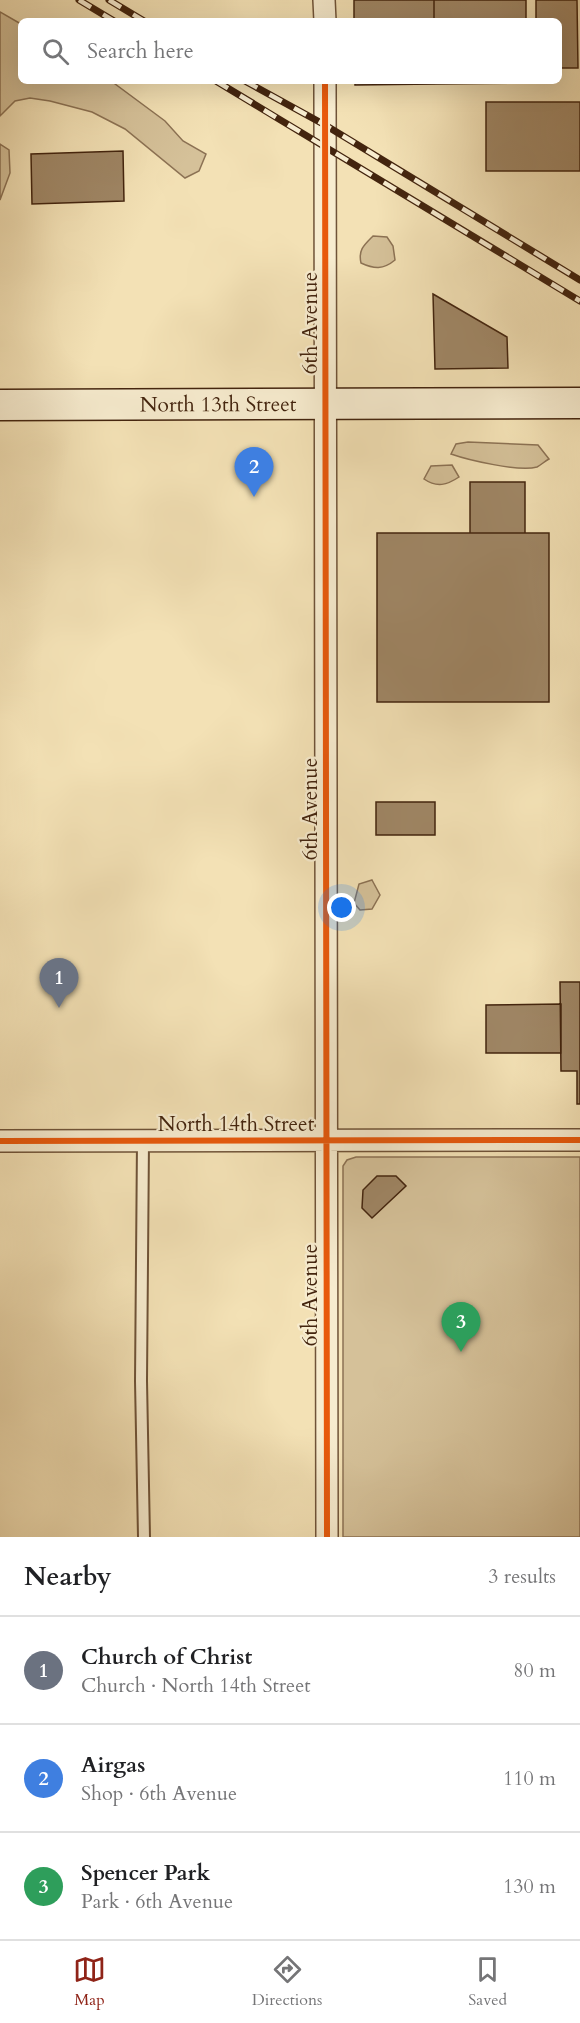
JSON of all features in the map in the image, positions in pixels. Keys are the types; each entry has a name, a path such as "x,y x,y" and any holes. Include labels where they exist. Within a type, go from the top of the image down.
{"main road":[{"name":"North 13th Street","path":"0,405 580,403"}],"street":[{"path":"324,0 325,18"},
{"name":"6th Avenue","path":"325,84 327,1537"},
{"name":"North 14th Street","path":"0,1141 580,1140"}],"lane":[{"path":"142,1141 141,1381 144,1537"}],"shaded area":[{"path":"0,12 18,22 18,84 115,84 165,121 183,141 206,154 199,171 185,178 125,129 92,112 30,98 15,101 0,116"},
{"path":"0,144 9,150 10,173 0,200"},
{"path":"373,236 387,237 393,246 395,260 386,266 378,268 361,263 361,251"},
{"path":"468,442 538,445 549,459 537,467 518,468 451,454 456,444"},
{"path":"452,465 459,477 450,482 438,484 424,479 431,466"},
{"path":"372,880 380,895 372,909 360,910 354,903 359,884"},
{"path":"356,1157 580,1157 580,1537 343,1537 343,1166 347,1160"}],"building":[{"path":"354,0 434,0 434,18 354,18"},
{"path":"434,0 526,0 526,18 434,18"},
{"path":"536,0 577,0 578,68 562,68 562,18 536,18"},
{"path":"355,84 435,84 355,85"},
{"path":"486,102 580,102 580,171 486,171"},
{"path":"123,151 124,201 32,204 31,154"},
{"path":"433,294 507,337 508,368 435,369"},
{"path":"470,482 525,482 525,533 470,533"},
{"path":"377,533 549,533 549,702 377,702"},
{"path":"376,802 435,802 435,835 376,835"},
{"path":"560,982 580,982 580,1104 577,1104 577,1071 561,1071"},
{"path":"561,1004 561,1053 486,1053 486,1005"},
{"path":"377,1176 396,1176 406,1186 372,1218 362,1208 363,1190"}],"railway":[{"path":"79,0 109,18"},
{"path":"109,0 139,18"},
{"path":"221,84 580,301"},
{"path":"250,84 325,125 580,280"}],"cycle path":[{"path":"325,84 327,1537"},
{"path":"0,1141 580,1140"}],"place":[{"name":"Airgas","path":"254,497"},
{"name":"Church of Christ","path":"59,1008"},
{"name":"Spencer Park","path":"461,1352"}]}
